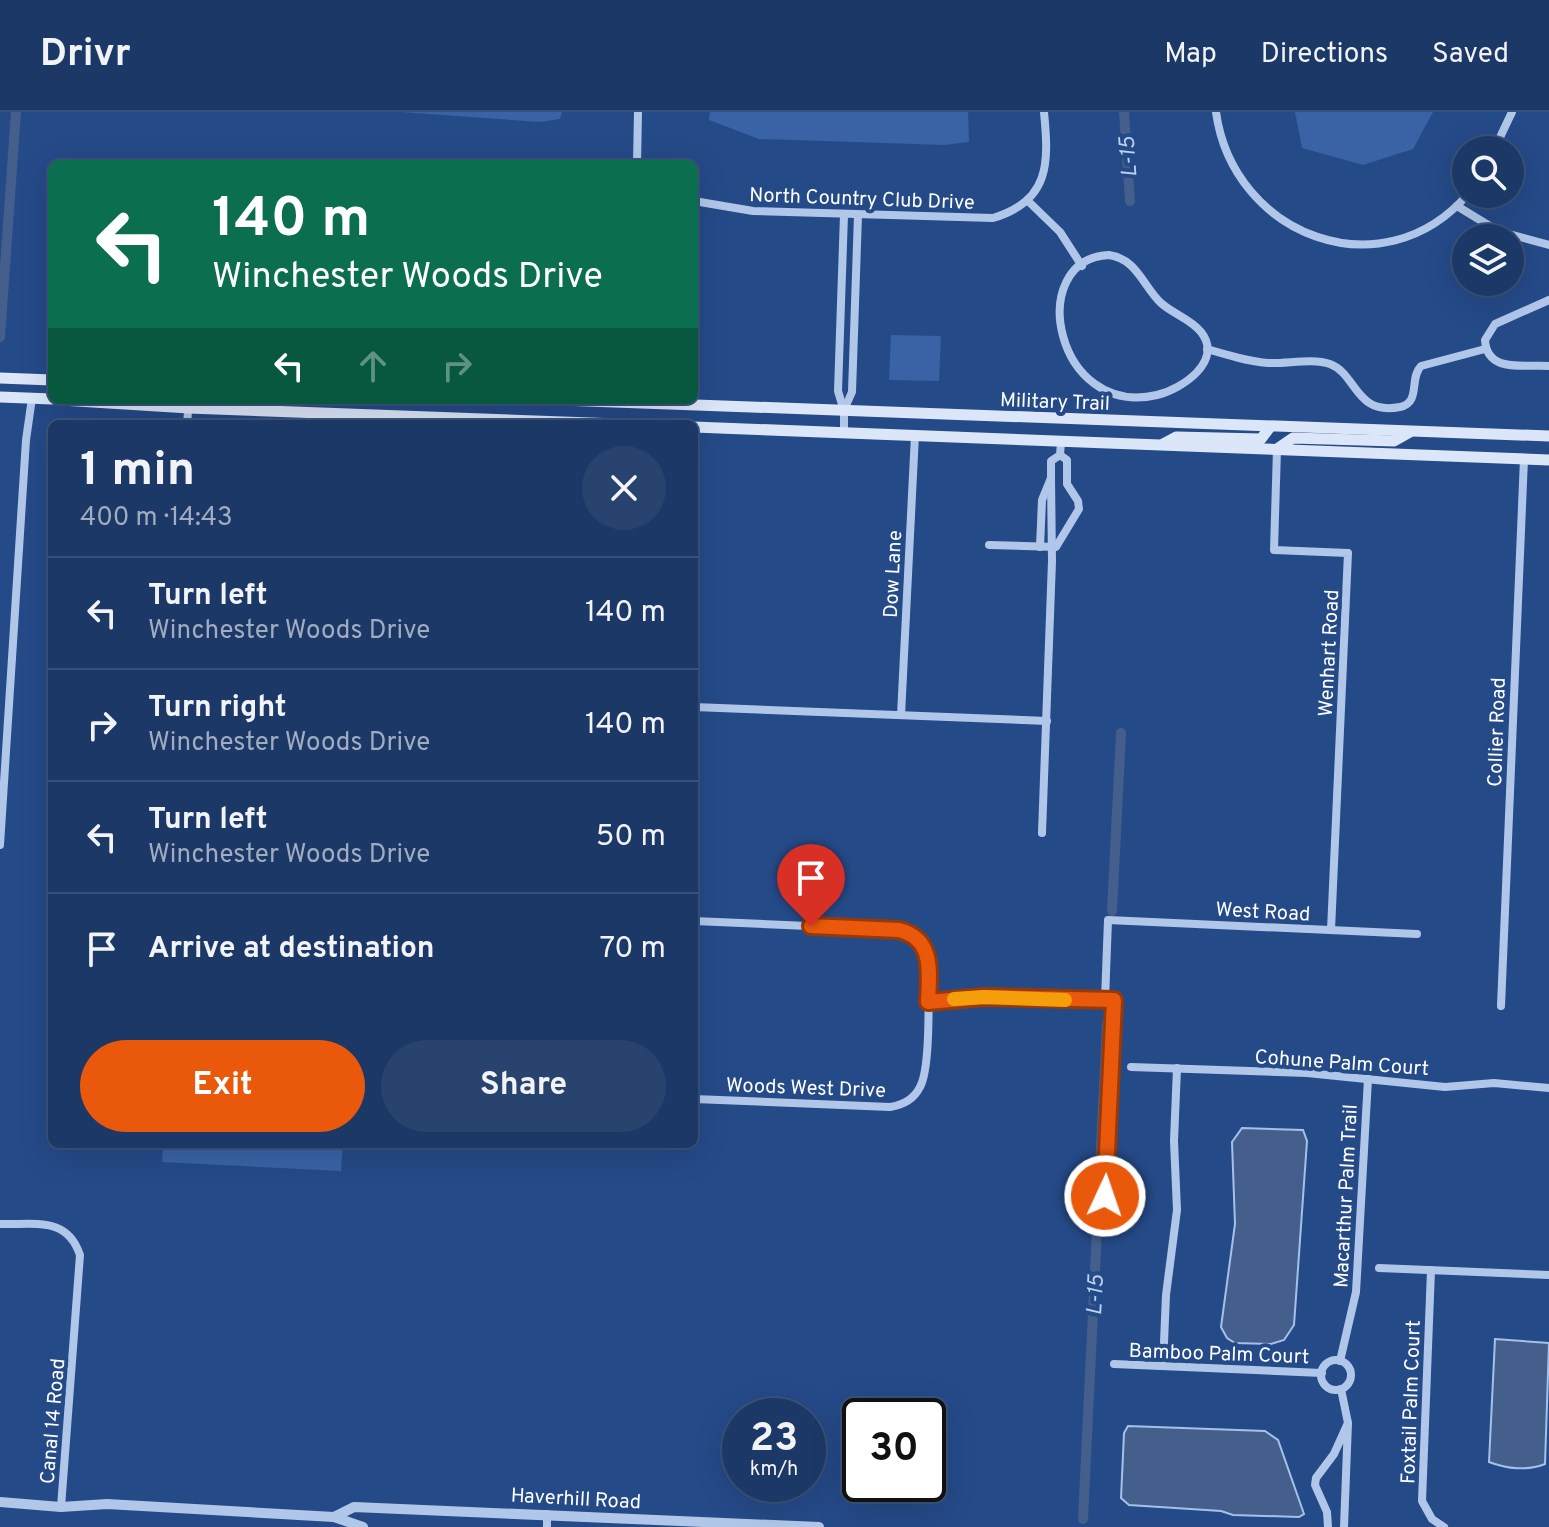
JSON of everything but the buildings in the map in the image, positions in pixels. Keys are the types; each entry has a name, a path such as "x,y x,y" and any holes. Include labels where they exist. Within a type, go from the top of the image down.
{"main road":[{"path":"0,378 48,380"},
{"path":"0,397 48,399"},
{"path":"189,404 330,419 388,420"},
{"name":"Military Trail","path":"663,404 1549,436"},
{"name":"Military Trail","path":"698,427 1549,460"},
{"path":"1159,446 1176,437 1261,439 1270,427"},
{"path":"1277,449 1293,438 1394,441 1411,432"}],"street":[{"path":"637,160 638,112"},
{"path":"1044,112 1048,151 1046,166 1038,187 1027,200 1060,232 1082,266"},
{"path":"1216,112 1226,154 1246,188 1279,219 1308,234 1349,243 1392,240 1429,226 1454,208"},
{"path":"1501,136 1512,112"},
{"name":"North Country Club Drive","path":"698,202 753,211 980,220 1006,214 1027,200"},
{"path":"1460,208 1498,231 1549,245"},
{"path":"844,215 838,391 844,411 844,432"},
{"path":"844,411 852,392 858,215"},
{"path":"1103,256 1126,260 1163,305 1200,330 1207,349 1204,363 1196,373 1164,394 1125,397 1095,384 1069,356 1060,331 1060,304 1065,290 1082,266 1103,256"},
{"path":"1549,300 1495,324 1485,340 1485,349 1499,364 1549,366"},
{"path":"1207,349 1265,362 1327,363 1339,369 1355,392 1367,401 1397,407 1404,406 1413,397 1415,377 1421,366 1485,349"},
{"path":"0,845 26,440 32,398"},
{"name":"Dow Lane","path":"901,715 915,435"},
{"path":"1060,455 1061,442"},
{"name":"Wenhart Road","path":"1277,449 1274,550 1348,553 1331,930"},
{"path":"1042,833 1052,561 1051,461 1060,455"},
{"path":"989,545 1056,547 1077,517 1078,501 1067,484 1067,460 1060,455"},
{"name":"Collier Road","path":"1501,1006 1524,459"},
{"path":"1040,547 1042,500 1051,478"},
{"path":"1041,521 1068,529"},
{"path":"698,707 1047,721"},
{"name":"West Road","path":"1109,1000 1108,920 1417,934"},
{"path":"698,921 905,931 921,943 928,955 928,1002 984,997 1109,1000 1105,1196"},
{"name":"Woods West Drive","path":"698,1099 890,1107 903,1104 918,1091 924,1079 928,1002"},
{"name":"Cohune Palm Court","path":"1131,1067 1307,1073 1445,1087 1494,1083 1549,1088"},
{"path":"1163,1366 1166,1295 1177,1210 1174,1141 1177,1068"},
{"name":"Macarthur Palm Trail","path":"1340,1361 1356,1292 1368,1079"},
{"name":"Canal 14 Road","path":"0,1224 59,1226 77,1244 80,1255 61,1507"},
{"path":"1379,1268 1549,1275"},
{"name":"Foxtail Palm Court","path":"1431,1270 1422,1501 1432,1519 1444,1527"},
{"path":"1340,1361 1351,1372 1349,1382 1341,1389 1327,1386 1322,1373 1328,1362 1340,1361"},
{"name":"Bamboo Palm Court","path":"1114,1364 1322,1373"},
{"path":"1341,1389 1348,1423 1344,1527"},
{"path":"1328,1527 1327,1512 1315,1485 1316,1478 1334,1454 1348,1423"},
{"name":"Haverhill Road","path":"0,1502 61,1507 107,1504 334,1517 363,1527"},
{"name":"Haverhill Road","path":"334,1517 354,1507 819,1527"},
{"path":"547,1514 547,1527"},
{"path":"561,1515 561,1527"}],"shaded area":[{"path":"401,112 562,112 560,119 540,122"},
{"path":"710,112 968,112 969,142 944,145 759,139 709,120"},
{"path":"1295,112 1433,112 1413,149 1363,165 1302,148"},
{"path":"891,335 941,336 939,381 889,380"},
{"path":"1242,1128 1303,1130 1307,1141 1294,1325 1284,1340 1271,1344 1235,1343 1227,1338 1221,1327 1235,1224 1232,1142"},
{"path":"163,1148 343,1148 341,1171 162,1162"},
{"path":"1495,1339 1549,1343 1545,1464 1517,1468 1489,1462"},
{"path":"1128,1426 1265,1431 1278,1440 1304,1514 1299,1517 1233,1515 1221,1511 1129,1505 1121,1498 1124,1433"}],"waterway":[{"path":"0,337 16,112"},
{"name":"L-15","path":"1124,112 1130,201"},
{"name":"L-15","path":"1112,911 1121,733"},
{"name":"L-15","path":"1083,1519 1107,1023"}],"slow traffic":[{"path":"954,999 1065,1000"}],"route":[{"path":"811,926 899,930 911,934 925,949 929,962 928,1002 984,997 1114,1000 1105,1196"}]}
